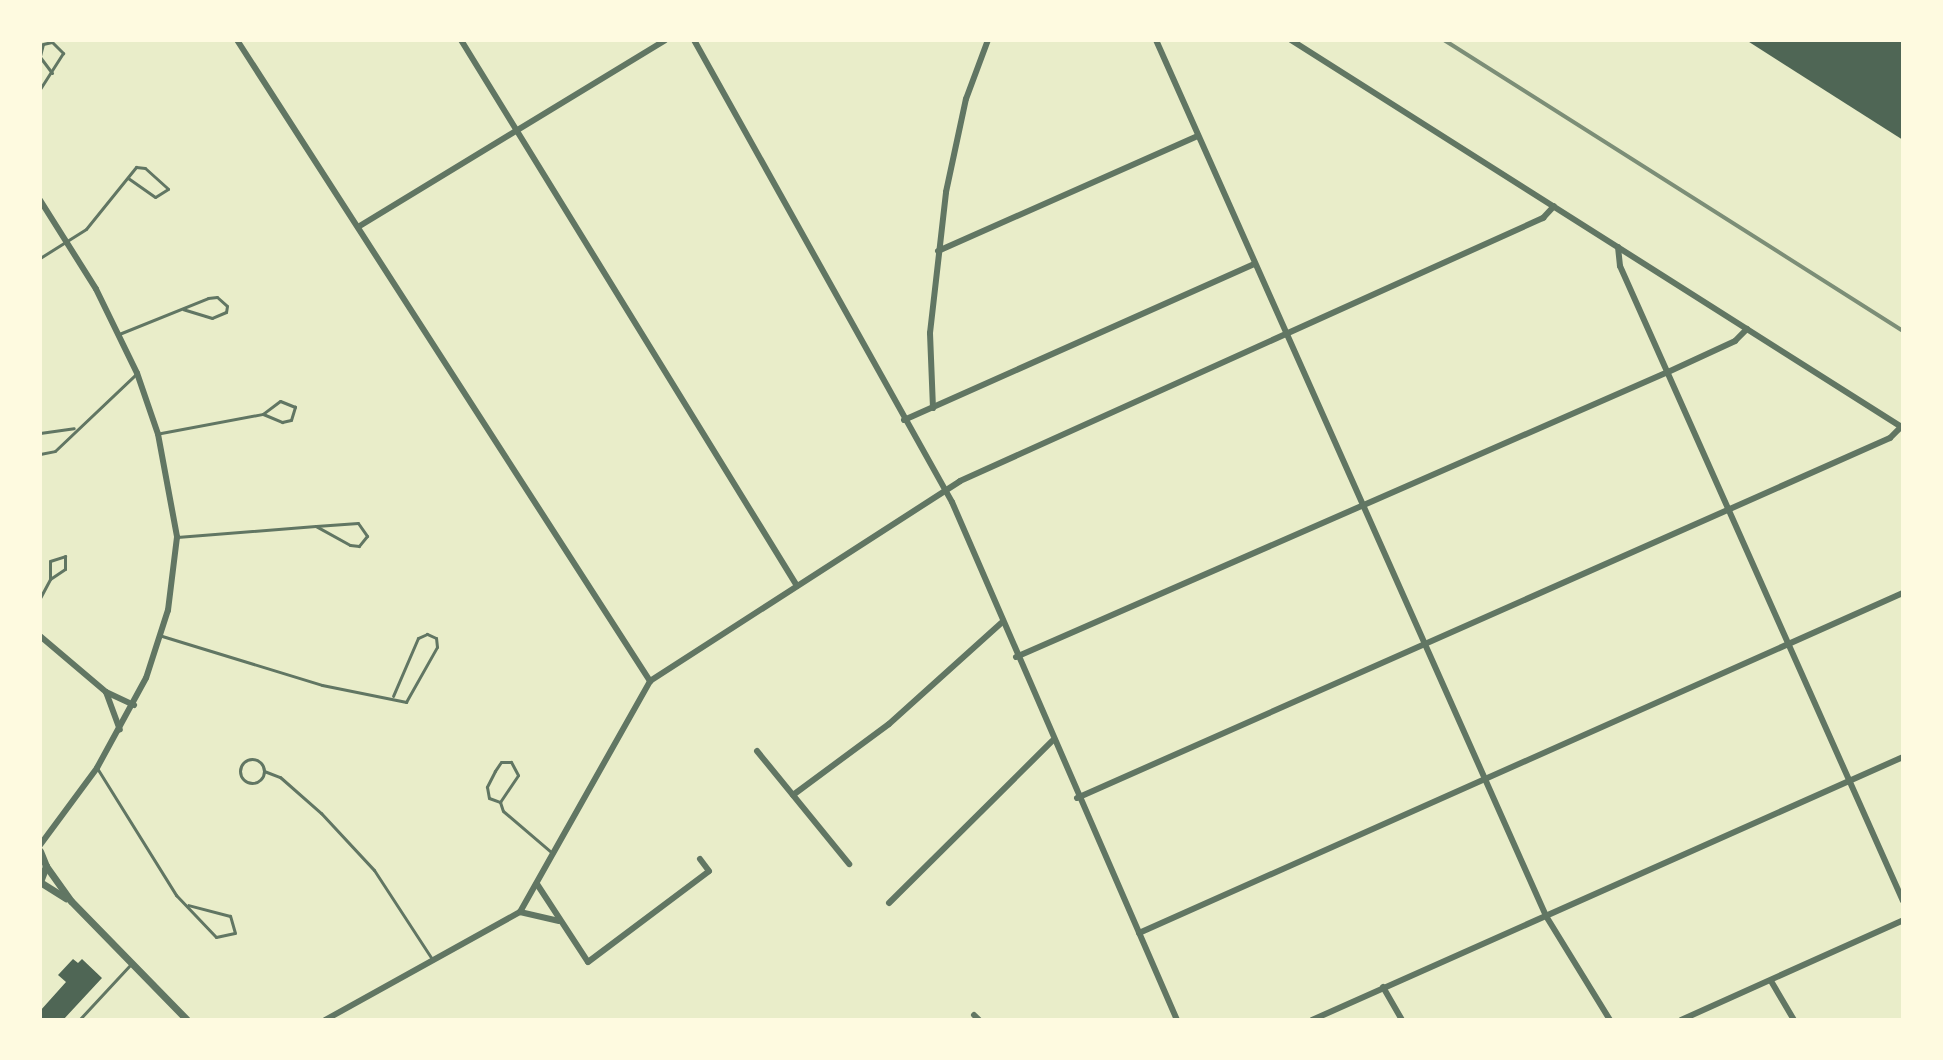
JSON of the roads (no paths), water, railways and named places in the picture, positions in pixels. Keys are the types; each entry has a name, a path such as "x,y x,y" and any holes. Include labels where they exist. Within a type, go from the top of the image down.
{"street":[{"path":"237,40 650,681"},
{"path":"461,40 797,586"},
{"path":"358,227 515,128 665,40"},
{"path":"694,40 904,420 946,490 1052,741 1177,1020"},
{"path":"933,408 930,333 938,251 966,99 988,40"},
{"path":"1156,40 1546,916 1610,1020"},
{"path":"1077,798 1890,438 1902,428 1291,40"},
{"path":"938,251 1198,136"},
{"path":"40,200 67,240 137,373 158,434 177,537 162,636 134,705 97,768 40,845"},
{"path":"325,1020 520,912 650,681 946,490 1284,333 1543,218 1554,206"},
{"path":"1618,247 1620,266 1731,509 1903,901"},
{"path":"904,420 1255,264"},
{"path":"1016,657 1364,508 1668,372 1735,341 1747,329"},
{"path":"1139,933 1903,593"},
{"path":"793,795 889,724 1001,623"},
{"path":"40,636 106,692 134,705"},
{"path":"106,692 120,730"},
{"path":"889,903 1052,741"},
{"path":"757,751 849,864"},
{"path":"1312,1020 1903,757"},
{"path":"40,851 46,866 71,901 187,1020"},
{"path":"537,883 588,962 709,871 700,859"},
{"path":"46,866 40,882 71,901"},
{"path":"520,912 540,913 562,923"},
{"path":"1681,1020 1903,920"},
{"path":"1771,981 1794,1020"},
{"path":"1383,987 1402,1020"}],"lane":[{"path":"40,89 52,73 63,53 59,46 43,44 40,57 52,73"},
{"path":"40,258 86,229 136,167 145,168 168,189 155,197 128,178"},
{"path":"119,334 183,309 217,297 227,306 226,312 212,318 183,309"},
{"path":"40,454 55,451 74,428 137,373"},
{"path":"158,434 263,414 291,420 295,407 280,401 263,414"},
{"path":"40,433 74,428"},
{"path":"177,537 316,526 358,523 367,536 359,546 350,545 316,526"},
{"path":"40,598 50,579 50,561 65,556 65,569 50,579"},
{"path":"162,636 322,685 393,696 406,702 412,698 437,647 436,638 427,634 418,638 393,696"},
{"path":"264,771 254,783 240,773 250,760 264,771 280,777 321,813 374,870 433,961"},
{"path":"507,761 517,767 518,775 500,802 489,798 487,787 498,765 507,761"},
{"path":"97,768 158,872 216,937 235,933 230,916 188,905"},
{"path":"500,802 503,811 553,854"},
{"path":"79,1020 133,963"}],"railway":[{"path":"1444,40 1903,331"}]}
